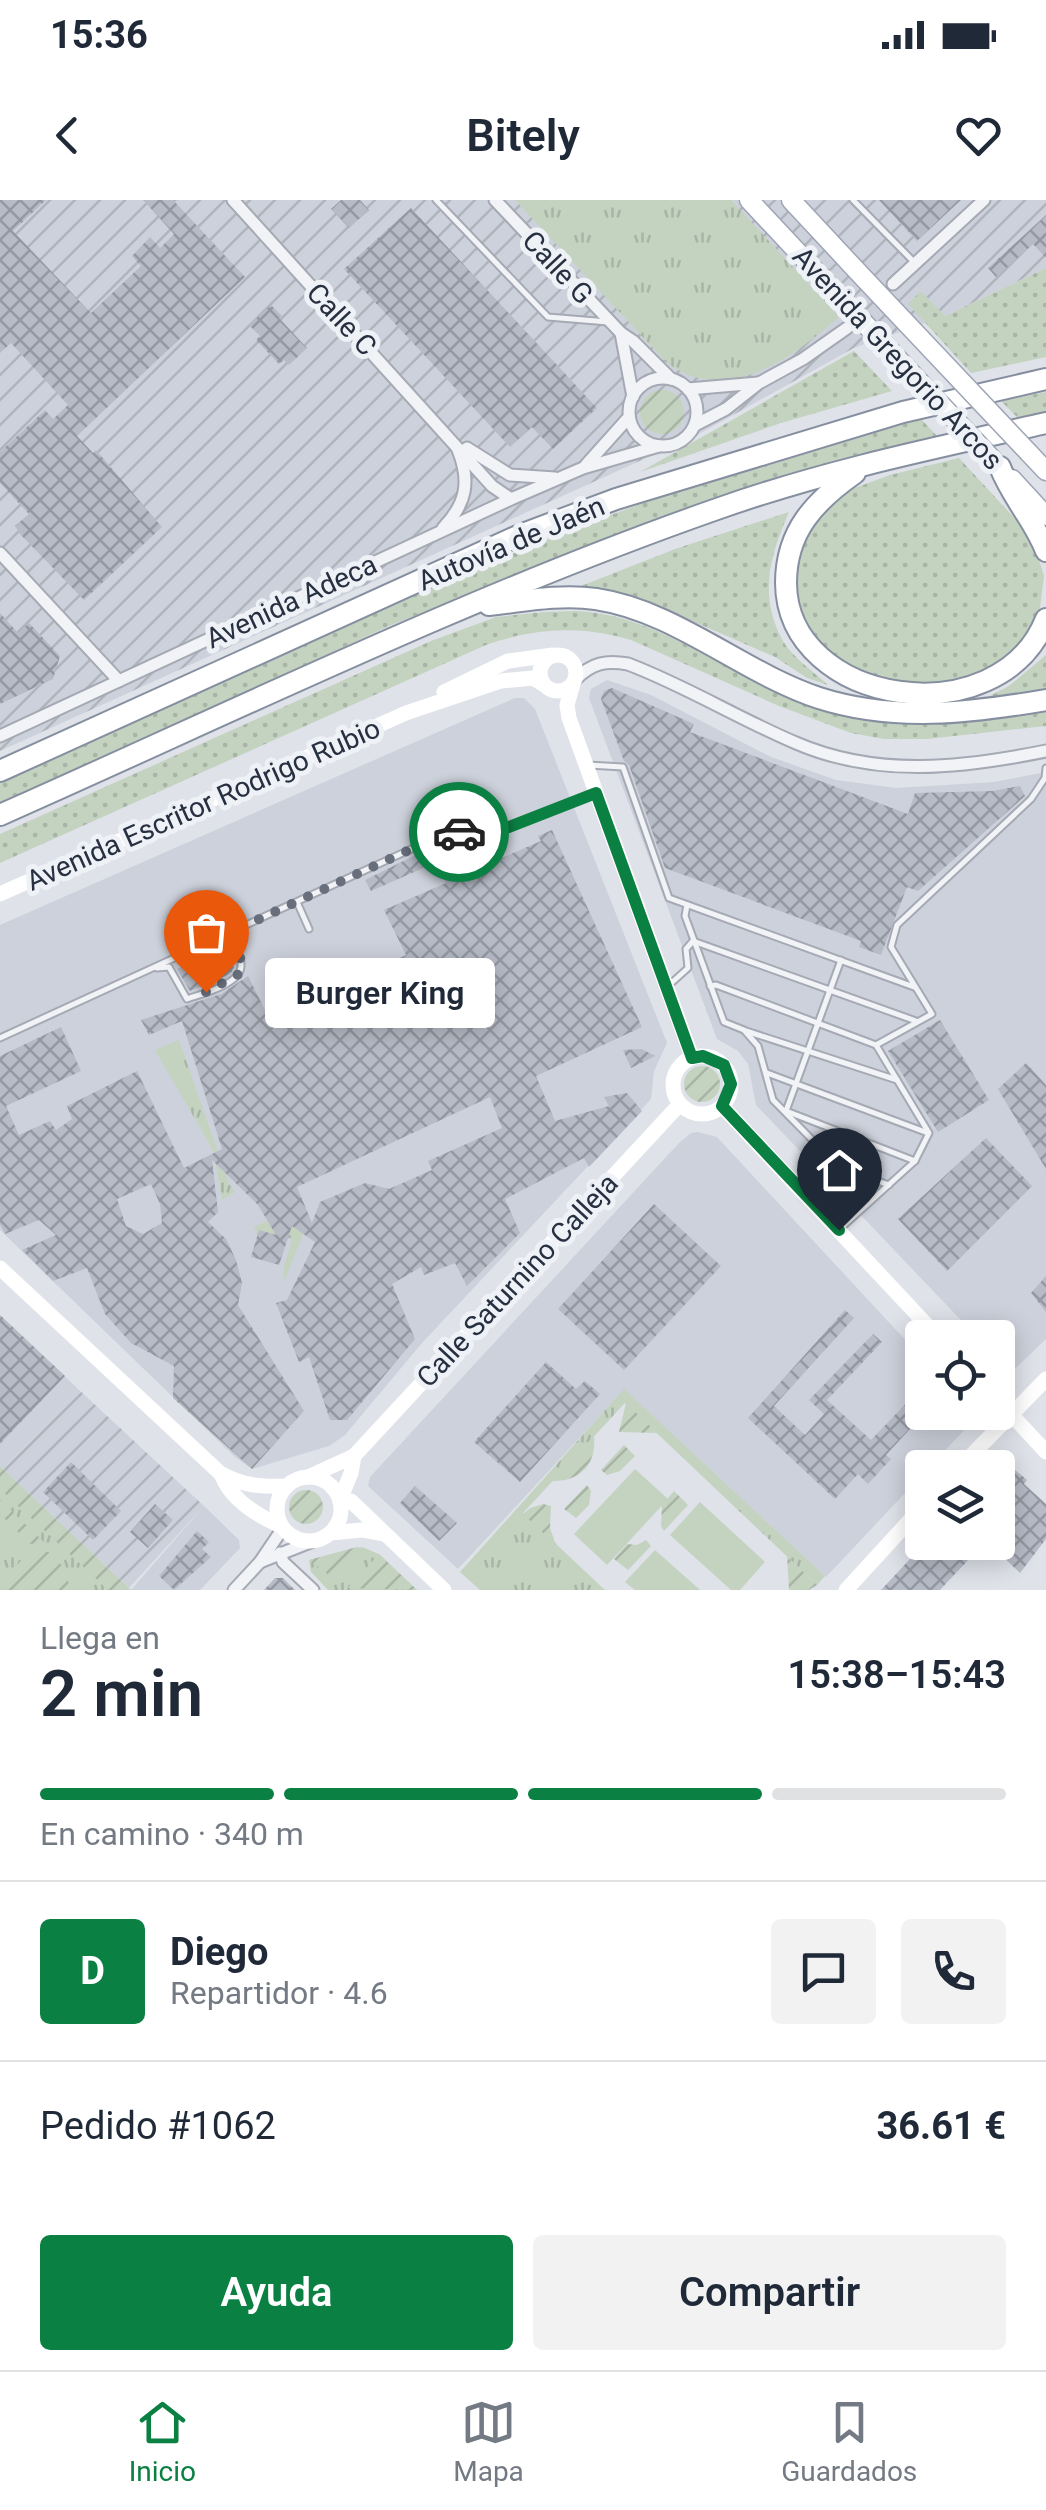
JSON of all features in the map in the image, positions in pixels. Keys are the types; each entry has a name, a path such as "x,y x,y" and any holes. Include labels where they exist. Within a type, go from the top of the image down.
{"highway":[{"path":"520,535 622,491 876,409 969,382 1046,369"},
{"name":"Autovía de Jaén","path":"0,771 520,535 616,499 903,412 1046,379"},
{"name":"Autovía de Jaén","path":"0,815 535,577 718,508 867,464 1046,423"},
{"path":"867,464 825,494 797,528 790,546 786,590 792,618 817,656 866,684 923,694 952,692 1002,675 1019,663 1031,650 1046,620"},
{"path":"997,464 1046,551"},
{"path":"467,607 554,598 597,599 644,613 822,699 900,713 984,710 1046,700"}],"main road":[{"name":"Avenida Gregorio Arcos","path":"749,200 1046,516"},
{"name":"Avenida Gregorio Arcos","path":"791,200 1046,471"}],"street":[{"name":"Calle C","path":"233,200 492,486 510,499"},
{"name":"Calle G","path":"495,200 621,334 671,379"},
{"path":"893,284 984,200"},
{"path":"621,334 633,397 629,417 640,437 659,446 684,439 695,424 750,393 759,383 847,328"},
{"path":"633,397 653,380 671,379 688,389 695,400 695,424"},
{"path":"688,389 759,383"},
{"name":"Avenida Adeca","path":"583,468 629,417"},
{"name":"Calle C","path":"452,438 500,471 523,478 565,478"},
{"name":"Calle C","path":"438,533 460,507 466,492 465,466 452,438"},
{"name":"Avenida Adeca","path":"0,736 510,499 583,468 659,446"},
{"path":"500,471 512,492 510,499"},
{"path":"0,553 119,681"},
{"path":"569,718 546,686 541,666 552,656 572,660 574,681 567,705 569,718 692,1058"},
{"name":"Avenida Escritor Rodrigo Rubio","path":"406,713 508,661 552,656"},
{"path":"546,686 564,690 595,664 628,664 797,744 855,762 925,768 1007,759 1046,750"},
{"name":"Avenida Escritor Rodrigo Rubio","path":"0,894 406,713 501,681 533,678 546,686"},
{"path":"703,1056 724,1065 731,1084 722,1106 706,1114 696,1114 680,1104 673,1082 679,1067 692,1058 703,1056"},
{"name":"Calle Saturnino Calleja","path":"308,1477 354,1456 680,1104"},
{"path":"722,1106 922,1320"},
{"path":"0,1268 220,1472 241,1483 262,1487 287,1486 308,1477 324,1481 340,1501 340,1518 330,1533"},
{"path":"1015,1407 1046,1379"},
{"path":"1015,1419 1046,1452"},
{"path":"975,1450 994,1430"},
{"name":"Calle Saturnino Calleja","path":"340,1501 354,1456"},
{"path":"220,1472 225,1484 254,1514 282,1527 294,1538 313,1541"},
{"path":"282,1527 276,1509 287,1486"},
{"path":"340,1501 351,1501 362,1508 383,1534 444,1590"},
{"path":"846,1590 905,1526"},
{"path":"234,1590 260,1562 282,1527"},
{"path":"260,1562 330,1533 362,1530 383,1534"},
{"path":"280,1553 283,1562 313,1590"}],"lane":[{"path":"436,200 548,317 610,322"},
{"path":"853,200 915,263"},
{"path":"586,765 623,767 669,898 917,988"},
{"path":"876,1044 932,1014 890,947 897,925 1032,799 1045,778 1046,768"},
{"path":"0,1038 444,834 509,827 596,793"},
{"path":"297,902 309,929"},
{"path":"687,905 685,916 724,1022 897,1080"},
{"path":"149,970 169,967 187,1000 228,983 239,974 242,965 234,935 244,926"},
{"path":"666,988 688,968 686,949 694,941"},
{"path":"694,941 918,1022"},
{"path":"786,1111 841,960"},
{"path":"710,986 876,1044 928,1134"},
{"path":"744,1030 758,1046 773,1100 839,1167 889,1184"},
{"path":"767,1073 928,1134"},
{"path":"786,1111 915,1161"},
{"path":"839,1230 915,1161 928,1134"}],"shaded area":[{"path":"0,200 1046,200 1046,268 945,316 854,348 697,435 0,751"},
{"path":"607,680 651,695 771,757 836,780 896,788 994,782 1046,772 1046,1339 1016,1368 1015,1320 961,1320 756,1105 748,1064 738,1051 717,1039 589,698 591,689"},
{"path":"515,698 524,698 535,709 667,1043 654,1071 651,1099 422,1343 345,1435 329,1446 252,1469 0,1230 0,925"},
{"path":"691,1133 717,1137 905,1340 905,1430 964,1430 945,1450 905,1450 905,1493 826,1577 624,1390 458,1569 368,1486 370,1477"},
{"path":"0,1315 78,1389 3,1469 0,1466"},
{"path":"78,1389 204,1506 129,1588 3,1469"},
{"path":"204,1506 239,1540 240,1548 200,1590 131,1590"}],"green space":[{"path":"515,200 731,200 839,317 800,348 757,372 711,380 688,375 666,362"},
{"path":"1046,268 1046,357 971,373 908,304 921,291 945,316"},
{"path":"854,351 892,391 781,423 640,472"},
{"path":"662,390 677,397 684,412 677,427 662,434 647,427 640,412 647,397"},
{"path":"1046,392 1046,414 1019,419 1001,401"},
{"path":"921,419 939,438 597,543 389,626 0,806 0,782 368,614 646,502"},
{"path":"959,458 1020,524 1035,547 1044,576 1040,608 1031,634 1012,659 986,674 929,687 875,678 829,657 801,619 792,562 800,538 841,493 890,475"},
{"path":"789,512 769,576 771,608 787,647 828,685 690,620 617,594 571,590 675,549"},
{"path":"589,612 641,625 784,696 848,716 947,724 1046,710 1046,726 927,739 884,739 851,733 779,706 631,640 594,632 540,632 486,645 0,863 0,834 431,641 496,617"},
{"path":"1046,655 1046,689 982,700 1009,686"},
{"path":"179,1040 235,1192 222,1200 214,1152 155,1050"},
{"path":"702,1066 715,1071 720,1084 715,1097 702,1102 689,1097 684,1084 689,1071"},
{"path":"267,1221 274,1232 297,1221 307,1224 284,1282 292,1239 259,1230 257,1236 254,1227"},
{"path":"624,1389 825,1576 817,1585 625,1403 523,1513 605,1590 480,1590 460,1572"},
{"path":"626,1403 657,1433 619,1432"},
{"path":"594,1436 593,1455 585,1469 571,1478 552,1481"},
{"path":"624,1445 635,1456 620,1471 607,1475 601,1470"},
{"path":"0,1466 3,1469 131,1590 0,1590"},
{"path":"0,1466 131,1590 108,1590 0,1489"},
{"path":"635,1469 668,1499 607,1565 574,1534"},
{"path":"587,1485 591,1491 589,1505 576,1518 564,1509"},
{"path":"306,1490 318,1495 323,1507 318,1519 306,1524 294,1519 289,1507 294,1495"},
{"path":"674,1491 688,1505 664,1531 662,1505"},
{"path":"0,1500 45,1543 30,1544 0,1514"},
{"path":"700,1502 765,1562 740,1590 731,1590 670,1535"},
{"path":"543,1504 551,1506 550,1528 556,1545 523,1514"},
{"path":"646,1540 651,1546 628,1570 614,1559 627,1544 637,1545"},
{"path":"357,1547 368,1551 338,1582 309,1560"},
{"path":"362,1547 379,1554 417,1590 328,1590 311,1572 309,1560"},
{"path":"655,1550 700,1590 635,1590 625,1582"},
{"path":"30,1551 49,1552 50,1556 16,1590 5,1590 5,1578"},
{"path":"379,1554 417,1590 348,1588"},
{"path":"787,1556 817,1585 809,1590 789,1590"},
{"path":"56,1561 65,1567 70,1590 28,1590"}],"building":[{"path":"0,200 46,200 13,231 91,313 141,266 132,256 150,237 160,248 174,234 143,200 173,200 245,277 77,436 93,453 96,450 162,527 84,600 20,534 15,526 29,514 0,483 0,452 45,410 53,419 68,405 11,343 0,353"},
{"path":"341,200 360,200 369,210 349,228 331,209"},
{"path":"879,200 961,200 917,241"},
{"path":"411,208 597,408 553,449 532,427 510,447 344,269"},
{"path":"1046,215 1046,258 1033,244 996,277 988,268"},
{"path":"271,305 307,348 289,365 284,360 279,364 256,340 260,336 249,325"},
{"path":"0,613 18,633 29,623 60,656 53,679 0,704"},
{"path":"612,688 694,724 690,732 908,814 915,793 993,791 1020,786 1025,796 918,891 907,887 881,955 859,947 861,941 665,868 601,699 604,691"},
{"path":"552,830 642,1027 536,1076 555,1121 609,1106 604,1097 627,1093 642,1111 589,1167 584,1158 505,1199 520,1233 467,1286 455,1263 424,1275 421,1267 392,1284 415,1339 347,1420 330,1420 309,1357 299,1362 276,1303 287,1300 315,1242 292,1226 279,1265 251,1257 259,1230 276,1235 258,1205 212,1160 218,1212 208,1222 226,1239 236,1260 242,1283 238,1305 304,1411 252,1469 173,1398 174,1366 131,1343 105,1314 87,1268 53,1281 22,1250 56,1235 39,1220 5,1234 0,1224 0,1056 61,1027 81,1071 6,1106 19,1135 50,1121 56,1130 72,1119 67,1106 137,1071 184,1168 222,1149 182,1021 149,1035 141,1020 221,994 248,976 269,1018 406,955 384,910 446,883 437,862 371,891 365,880 440,843 450,868 489,848 495,861 541,841 538,836","holes":["490,1097 502,1128 428,1161 432,1170 389,1189 365,1183 320,1202 312,1223 297,1187","151,1184 160,1204 162,1223 143,1234 126,1226 117,1199"]},
{"path":"227,950 234,968 230,974 190,991 177,969 215,951 216,954"},
{"path":"940,1020 989,1100 938,1132 888,1051"},
{"path":"642,1049 655,1056 631,1068 623,1050"},
{"path":"1026,1063 1046,1085 1046,1169 998,1089"},
{"path":"986,1138 1032,1186 947,1271 898,1219"},
{"path":"654,1204 721,1266 624,1370 558,1309"},
{"path":"1046,1276 1046,1312 1031,1293"},
{"path":"845,1310 854,1318 774,1406 805,1435 824,1414 809,1400 873,1334 882,1342 827,1400 871,1440 905,1404 905,1430 909,1430 886,1455 891,1459 868,1484 858,1474 835,1499 748,1418"},
{"path":"0,1315 65,1376 0,1444"},
{"path":"546,1362 576,1389 585,1381 600,1394 520,1482 474,1442"},
{"path":"71,1462 121,1511 93,1540 43,1492"},
{"path":"1015,1470 1046,1504 1046,1539 1020,1573 1006,1560 1015,1560"},
{"path":"415,1486 457,1523 439,1541 400,1503"},
{"path":"155,1504 173,1520 148,1548 130,1532"},
{"path":"197,1531 209,1542 202,1549 211,1557 174,1590 159,1576"},
{"path":"909,1560 968,1560 940,1590 881,1590"},
{"path":"275,1578 283,1578 295,1590 264,1590"}],"way so far":[{"path":"206,992 239,974 242,965 234,935 244,926 444,834 459,832"}],"place":[{"name":"Burger King","path":"206,992"}],"route":[{"path":"459,832 509,827 596,793 692,1058 714,1058 724,1065 731,1084 728,1100 722,1106 839,1230"}]}
